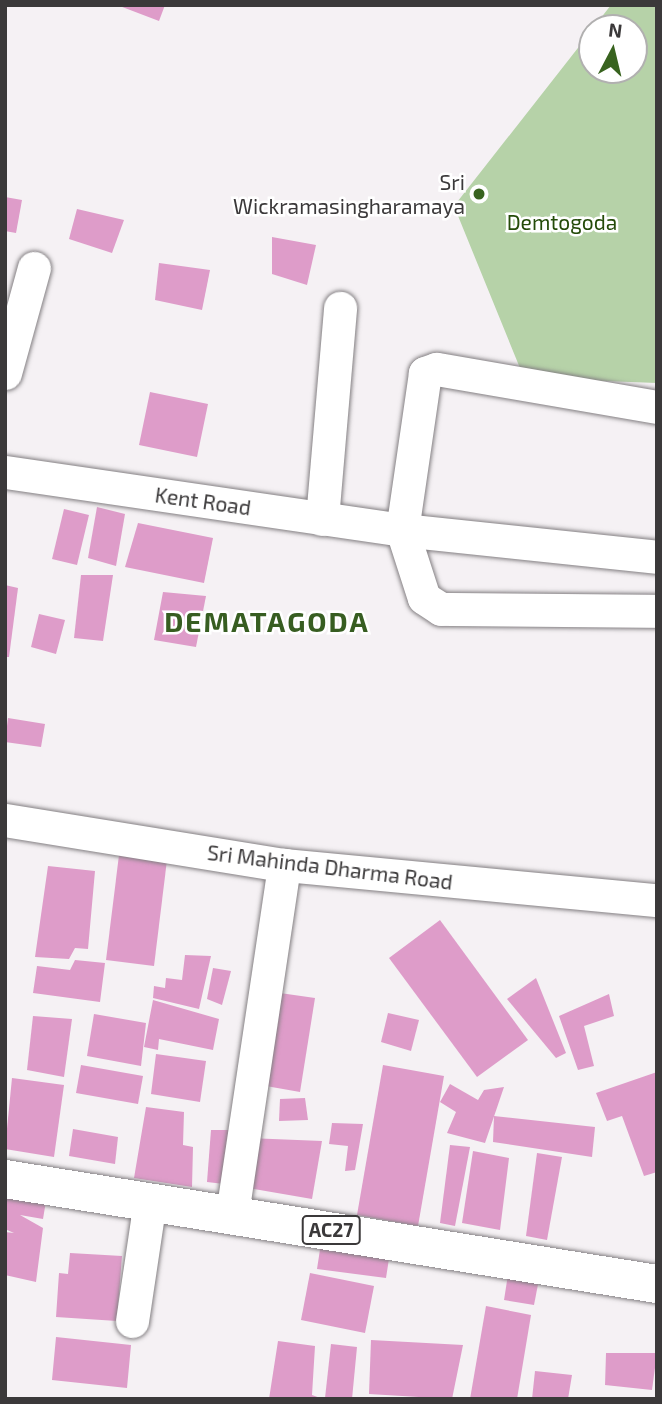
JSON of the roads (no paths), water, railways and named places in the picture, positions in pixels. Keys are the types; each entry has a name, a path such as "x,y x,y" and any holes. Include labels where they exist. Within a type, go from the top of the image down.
{"main road":[{"name":"AC27","path":"5,1180 232,1214 657,1284"}],"street":[{"path":"5,373 34,268"},
{"path":"322,519 340,308"},
{"path":"657,407 436,369 425,373 402,530 425,598 441,609 657,611"},
{"name":"Kent Road","path":"5,472 402,530 657,557"},
{"name":"Sri Mahinda Dharma Road","path":"5,820 284,865 657,900"},
{"path":"232,1214 284,865"},
{"path":"132,1321 150,1201"}],"place":[{"name":"Sri Wickramasingharamaya","path":"479,194"}],"district":[{"name":"DEMATAGODA","path":"267,621"}],"park label":[{"name":"Demtogoda","path":"562,222"}]}
